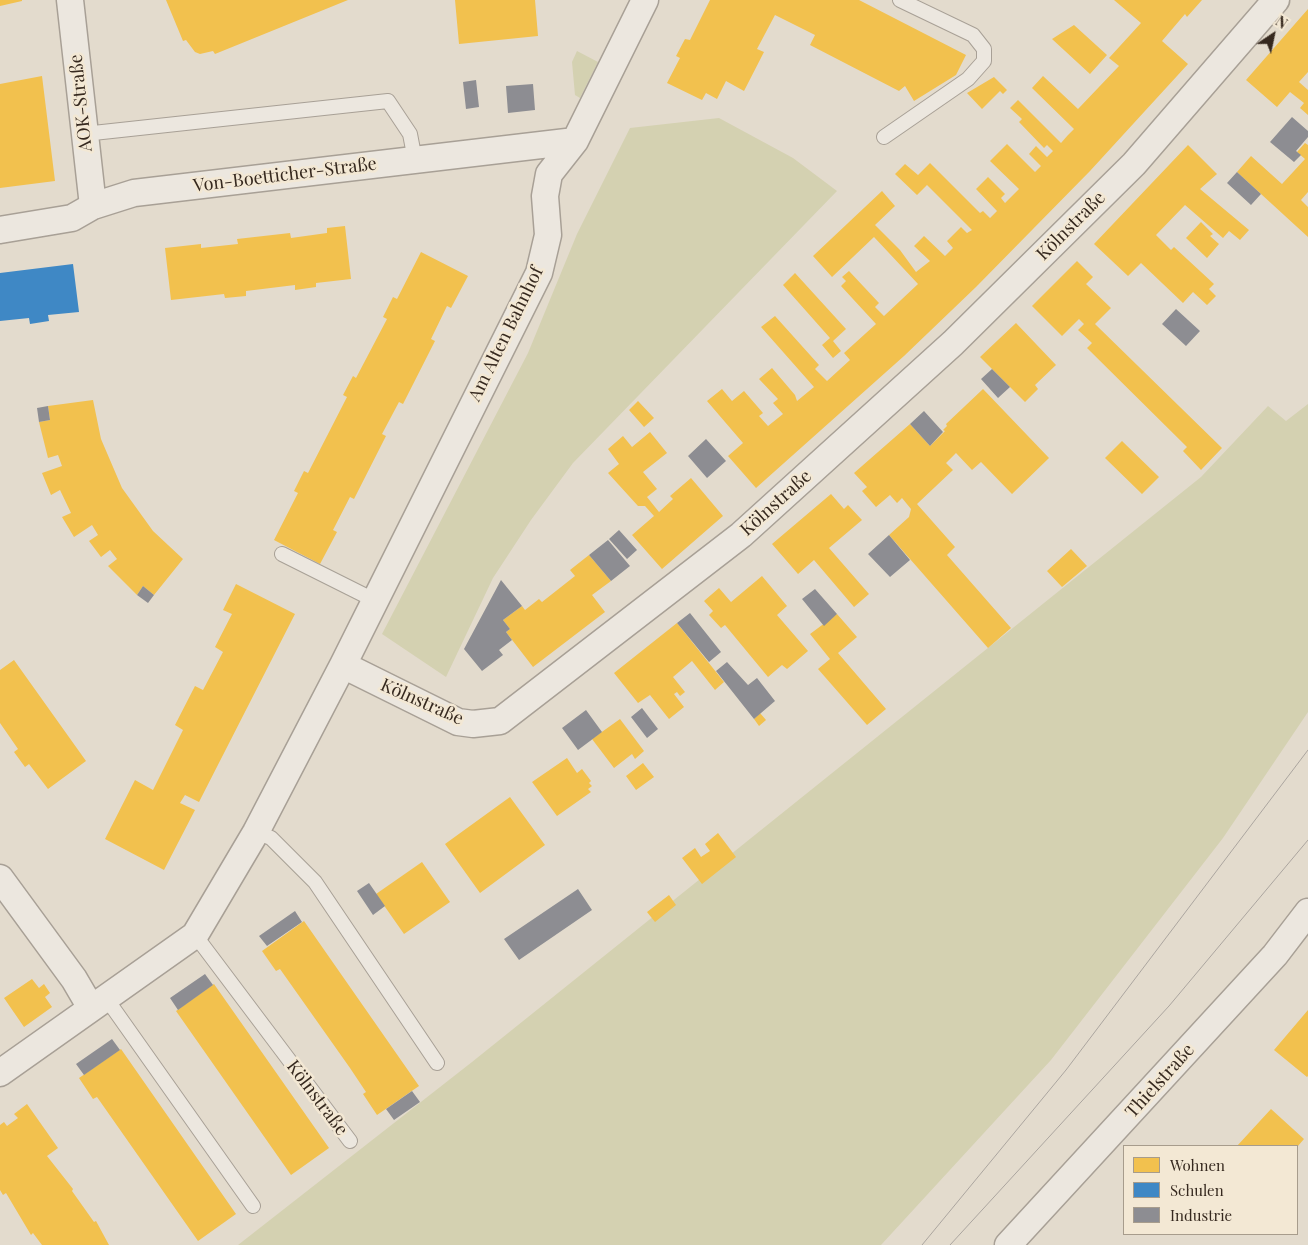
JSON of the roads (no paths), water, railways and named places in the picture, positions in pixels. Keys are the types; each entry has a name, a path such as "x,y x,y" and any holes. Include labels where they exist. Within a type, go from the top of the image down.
{"street":[{"name":"AOK-Straße","path":"70,0 93,206"},
{"name":"Am Alten Bahnhof","path":"343,665 539,273 548,235 544,196 549,174 575,141 645,0"},
{"name":"Kölnstraße","path":"343,665 458,722 474,724 500,721 741,535 953,343 1134,164 1276,0"},
{"name":"Von-Boetticher-Straße","path":"0,230 72,218 93,206 134,193 575,141"},
{"path":"0,1073 195,935 256,832 343,665"},
{"path":"0,878 74,979 98,1003"},
{"name":"Thielstraße","path":"1008,1245 1275,955 1308,912"}],"lane":[{"path":"884,137 968,80 984,61 984,49 973,35 900,0"},
{"path":"84,134 388,101 410,134 415,160"},
{"path":"282,554 374,600"},
{"path":"256,832 271,838 315,882 437,1063"},
{"name":"Kölnstraße","path":"195,935 350,1141"},
{"path":"98,1003 253,1206"}],"tram line":[{"path":"922,1245 1066,1070 1308,750"},
{"path":"950,1245 1169,1006 1308,840"}]}
